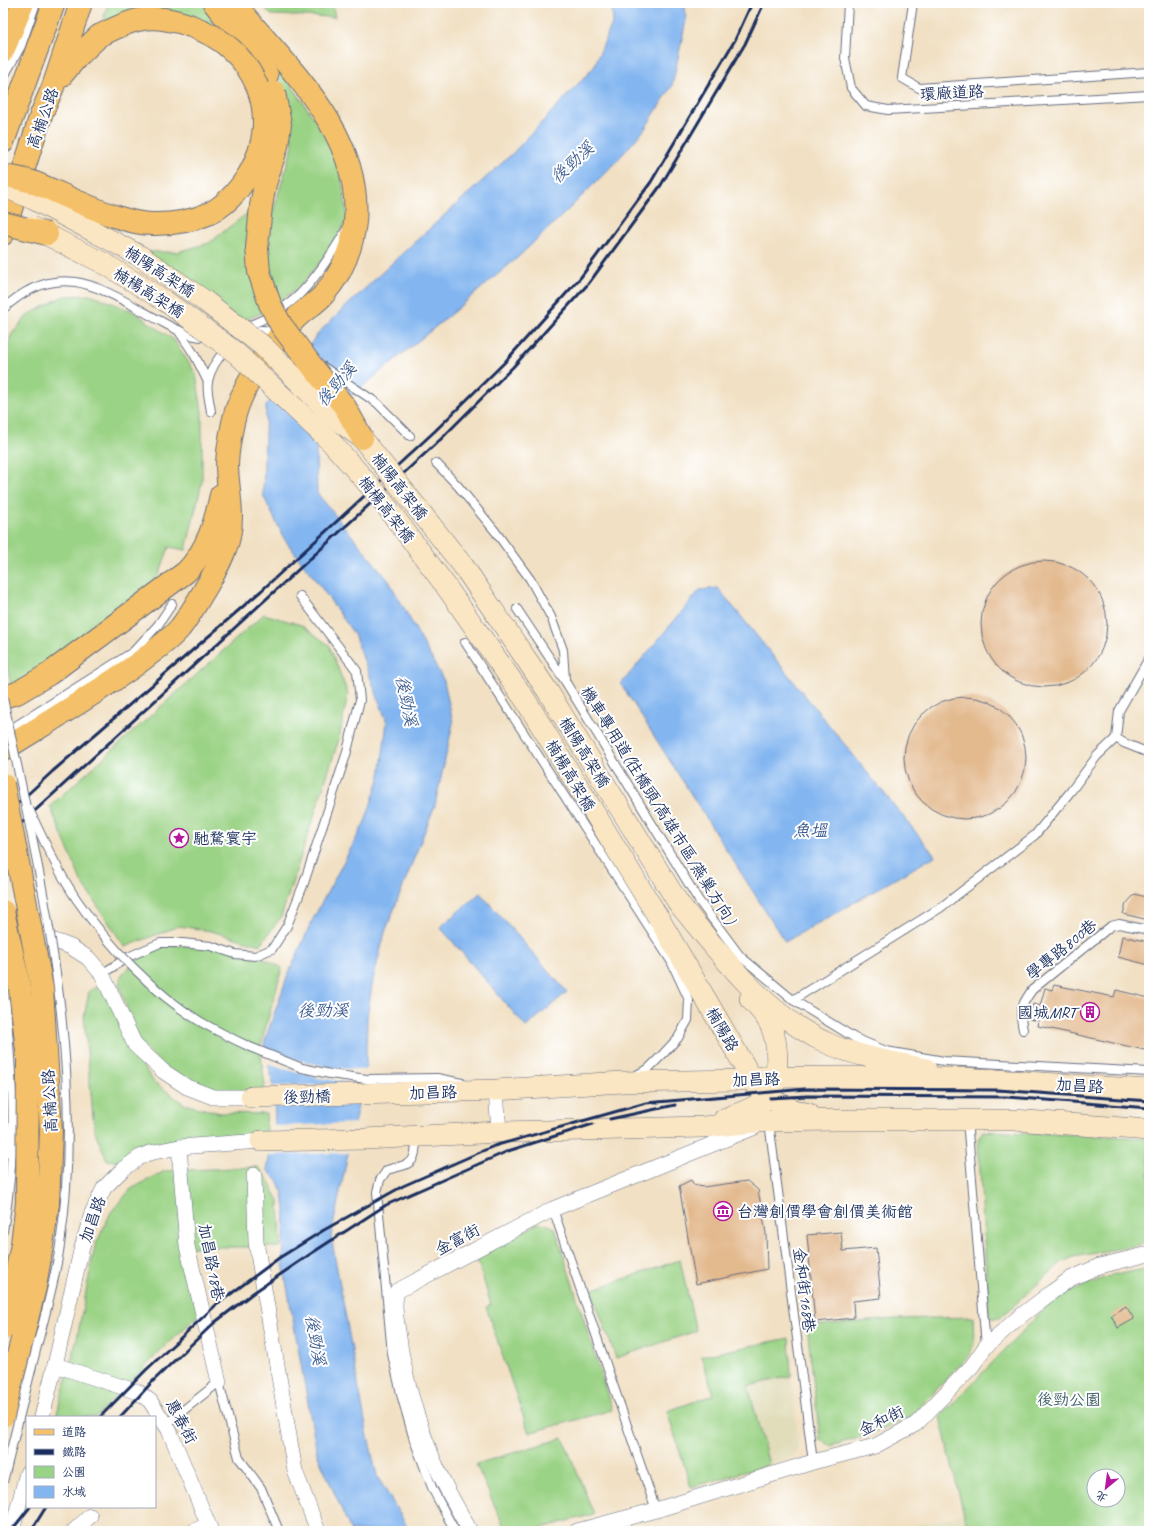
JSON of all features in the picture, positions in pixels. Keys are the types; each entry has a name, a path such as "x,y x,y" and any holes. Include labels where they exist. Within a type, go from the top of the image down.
{"main road":[{"path":"3,51 23,3"},
{"name":"高楠公路","path":"3,142 54,3"},
{"name":"高楠公路","path":"3,234 80,3"},
{"path":"214,3 252,51 267,75 276,102 280,124 277,146 265,184 261,206 257,248 259,272 270,304 280,325 314,370 345,407 362,438"},
{"path":"3,698 17,693 50,674 191,566 206,544 215,521 227,465 233,423 238,406 261,362 287,341 296,318 322,296 341,270 350,247 356,211 355,195 349,166 339,139 331,124 302,83 234,3"},
{"path":"3,175 33,182 105,212 132,221 153,224 177,223 209,213 234,194 252,169 263,138 264,107 260,91 253,74 231,48 206,31 180,22 164,20 139,20 99,36 78,56 53,87"},
{"path":"3,223 47,234"},
{"path":"3,750 113,682 164,643 191,613 223,554 229,537 230,508 227,465"},
{"name":"高楠公路","path":"3,784 42,988 51,1130 48,1204 35,1287 3,1416"},
{"name":"高楠公路","path":"3,911 20,989 28,1059 27,1203 22,1244 15,1281 3,1329"}],"street":[{"name":"楠陽高架橋","path":"3,186 33,199 140,256 205,301 263,346 336,419 362,438 464,567 534,670 679,904"},
{"name":"楠楊高架橋","path":"3,214 47,234 105,264 196,322 236,353 331,442 378,495 445,585 526,701 658,917"},
{"path":"679,904 717,961 759,1009 772,1028 777,1052 774,1088 768,1097 744,1111 703,1127"},
{"path":"679,904 728,963 774,1008 807,1032 830,1044 857,1054 963,1078"},
{"name":"楠陽路","path":"658,917 758,1089 782,1106 799,1112 836,1120"},
{"path":"3,958 12,949 34,940 54,942 70,947 88,958 102,974 135,1045 163,1071 187,1086 213,1097 251,1097"},
{"path":"689,1000 690,971"},
{"name":"加昌路","path":"365,1087 496,1090 623,1082 742,1080 751,1077 776,1077 963,1078 1149,1090"},
{"name":"後勁橋","path":"251,1097 365,1087"},
{"path":"496,1090 499,1132"},
{"path":"261,1141 365,1139 499,1132 703,1127 769,1121 836,1120 1014,1120 1149,1130"},
{"name":"金富街","path":"470,1531 447,1490 414,1407 399,1343 394,1300 397,1291 553,1208 769,1121"},
{"path":"3,1131 11,1150"},
{"name":"加昌路","path":"42,1416 81,1251 92,1213 104,1188 140,1157 150,1152 179,1147 261,1141"},
{"name":"加昌路18巷","path":"179,1147 187,1246 219,1382"},
{"path":"254,1176 256,1242 295,1470 318,1531"},
{"name":"金和街","path":"578,1531 656,1510 813,1462 875,1446 916,1424 972,1366 986,1346 1018,1318 1070,1279 1099,1266 1149,1254"},
{"name":"惠春街","path":"55,1365 138,1392 150,1401 166,1424 210,1528"},
{"path":"12,1531 26,1477"},
{"path":"74,1531 90,1516"},
{"path":"194,1531 210,1528"}],"lane":[{"path":"3,78 21,46 36,3"},
{"name":"環廠道路","path":"848,3 845,58 851,88 866,106 888,110 1149,95"},
{"path":"913,3 902,78 918,88 1149,72"},
{"path":"3,309 28,289 48,283 72,281 94,286 114,295 178,330 201,337 217,336 232,332 270,316 292,301 309,284 329,257 356,211"},
{"path":"178,330 194,354 208,382 211,412"},
{"path":"208,382 211,372 221,355 240,338 255,331 270,331 377,403 410,436"},
{"path":"436,463 458,486 495,531 530,579 551,618 563,650 566,681"},
{"path":"102,974 128,957 160,943 182,943 211,946 236,954 255,956 272,949 287,926 304,884 322,830 346,755 360,700 357,671 300,596"},
{"path":"3,734 133,652 158,625 172,604"},
{"name":"機車專用道(往橋頭/高雄市區/燕巢方向)","path":"518,609 566,681 700,901 740,956 793,1000 855,1038 886,1051 944,1061 1149,1072"},
{"path":"465,642 671,961 689,1000 688,1020 678,1038 648,1069 623,1082"},
{"path":"793,1000 940,908 1035,835 1097,756 1116,738 1119,711 1149,658"},
{"path":"3,698 55,962 65,1052 68,1123 64,1202 60,1244 53,1285 3,1482"},
{"path":"1116,738 1124,743 1149,753"},
{"path":"24,799 52,858 76,899 101,932 155,989 200,1022 262,1053 302,1068 330,1074 365,1087"},
{"name":"學專路800巷","path":"1023,1030 1020,1012 1023,1002 1032,990 1111,926 1119,924 1149,930"},
{"path":"3,1232 8,1204 12,1096 6,1003"},
{"path":"967,1120 986,1346"},
{"name":"金和街168巷","path":"769,1121 813,1462"},
{"path":"416,1136 416,1153 414,1158 402,1167 387,1170 380,1180 377,1192 392,1354 414,1440 433,1490 455,1531"},
{"path":"553,1208 656,1510"},
{"path":"166,1424 219,1382 239,1458 260,1488 280,1531"}],"shaded area":[{"path":"791,1376 798,1443 797,1450 793,1456 769,1465 748,1386"},
{"path":"964,1513 968,1531 899,1531"}],"green space":[{"path":"108,3 205,3 248,57 209,27 103,24"},
{"path":"261,3 332,3 335,17 271,15"},
{"path":"277,64 337,152 348,218 328,253 300,286 277,303 270,273 267,231 293,145"},
{"path":"254,208 263,313 242,321 142,252 177,252 209,243"},
{"path":"93,295 134,312 174,340 196,374 202,412 202,482 186,550 169,547 159,575 140,594 67,653 11,686 3,644 4,363 11,335 28,315 64,296"},
{"path":"264,614 301,625 329,645 348,694 339,739 281,917 260,945 211,931 179,926 125,947 81,881 50,806"},
{"path":"220,945 266,959 282,968 260,1048 265,1086 260,1093 211,1092 167,1069 143,1047 133,1027 119,984 122,974 138,959 165,946"},
{"path":"95,988 103,988 135,1055 154,1082 184,1104 220,1113 266,1114 267,1135 121,1162 107,1160 94,1129 84,1017 89,991"},
{"path":"983,1131 1149,1138 1149,1243 1074,1257 1062,1262 1000,1318 989,1318 978,1139"},
{"path":"258,1167 267,1178 279,1201 281,1247 184,1247 200,1314 164,1347 97,1416 56,1416 77,1338 95,1246 111,1212 131,1189 165,1171"},
{"path":"538,1223 546,1224 555,1228 612,1410 529,1433 486,1307 491,1305 477,1258"},
{"path":"680,1260 696,1331 616,1358 591,1290"},
{"name":"後勁公園","path":"1149,1268 1149,1531 968,1531 940,1417 1046,1307 1073,1290 1106,1277"},
{"path":"973,1317 974,1344 970,1354 911,1417 869,1435 830,1446 820,1440 807,1326 895,1319"},
{"path":"789,1338 791,1376 748,1386 769,1465 691,1487 667,1411 714,1395 701,1356"},
{"path":"563,1438 594,1514 530,1531 506,1531 476,1464"}],"water":[{"name":"後勁溪","path":"611,3 685,3 686,20 672,86 644,130 613,165 517,258 347,399 323,421 316,451 317,493 389,581 444,681 453,723 435,805 385,932 373,980 367,1016 366,1066 331,1236 367,1432 377,1476 410,1531 351,1531 317,1453 283,1264 285,1210 283,1193 277,1180 267,1170 275,1125 274,1090 264,1043 287,977 312,921 365,822 380,776 387,722 354,634 321,587 285,540 263,495 266,406 319,332 406,250 512,154 594,67 613,21"},
{"name":"魚塭","path":"718,588 935,856 785,942 621,684 700,590"},
{"path":"480,893 567,992 526,1027 440,927"}],"pier":[{"path":"263,1049 332,1068 367,1070 362,1099 272,1090 271,1086 357,1084 318,1078 266,1064"},
{"path":"357,1123 351,1153 268,1155 273,1126"}],"building":[{"path":"1044,561 1068,566 1079,572 1092,584 1102,600 1107,624 1102,648 1096,659 1084,672 1068,682 1044,687 1020,682 1009,676 996,664 986,648 981,624 986,600 992,589 1004,576 1020,566"},
{"path":"965,697 988,701 999,707 1008,715 1016,724 1022,735 1026,758 1022,781 1016,792 1008,801 999,809 988,815 965,819 942,815 931,809 922,801 914,792 908,781 904,758 908,735 914,724 922,715 931,707 942,701"},
{"path":"1135,894 1149,898 1149,920 1123,914 1126,904"},
{"path":"1122,936 1149,942 1149,965 1118,957"},
{"name":"國城MRT","path":"1054,985 1114,997 1116,990 1149,998 1149,1051 1038,1026 1039,1021 1029,1019 1033,1004 1040,1006 1045,988 1052,990"},
{"name":"台灣創價學會創價美術館","path":"691,1180 694,1185 703,1187 747,1181 758,1190 766,1233 767,1269 696,1284 679,1186"},
{"path":"841,1232 843,1251 876,1248 881,1298 853,1301 854,1318 815,1322 807,1235"},
{"path":"1126,1306 1134,1319 1118,1328 1111,1315"}],"railway":[{"path":"3,817 53,771 261,591 435,431 504,363 581,277 651,182 735,40 752,3"},
{"path":"3,840 441,439 513,367 589,283 661,185 745,44 764,3"},
{"path":"101,1416 146,1370 216,1305 279,1258 324,1230 403,1186 494,1146 646,1103 806,1089 998,1090 1149,1101"},
{"path":"770,1098 807,1096 1007,1097 1149,1108"},
{"path":"610,1119 675,1105"},
{"path":"121,1416 153,1381 214,1323 253,1293 386,1205 508,1151 593,1124"},
{"path":"11,1531 29,1508"},
{"path":"31,1531 45,1508"}],"place":[{"name":"馳騖寰宇","path":"179,838"},
{"name":"國城MRT","path":"1090,1012"},
{"name":"台灣創價學會創價美術館","path":"723,1211"}]}
